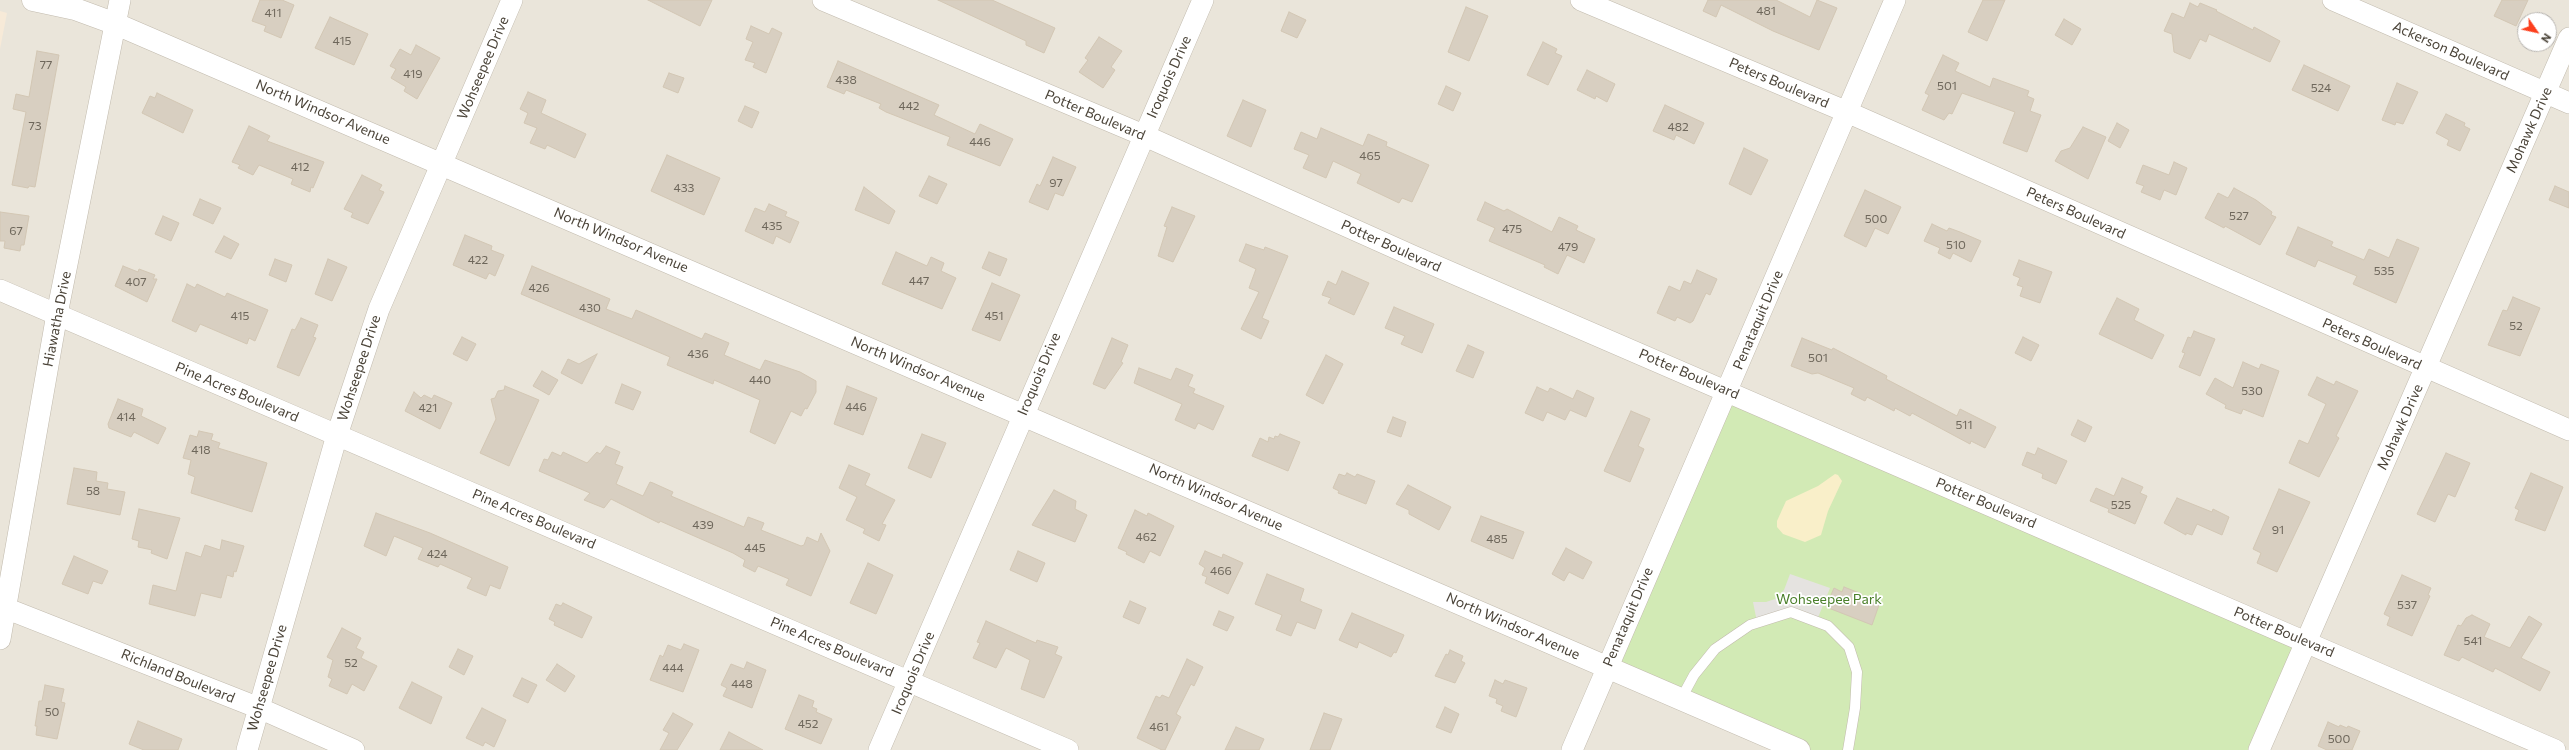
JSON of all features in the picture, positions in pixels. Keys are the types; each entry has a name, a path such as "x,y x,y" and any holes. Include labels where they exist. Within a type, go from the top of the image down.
{"street":[{"name":"North Windsor Avenue","path":"33,0 75,9 116,24 442,163 1800,750"},
{"name":"Hiawatha Drive","path":"0,639 3,607 57,314 120,0"},
{"name":"Wohseepee Drive","path":"247,750 337,435 379,309 512,0"},
{"name":"Potter Boulevard","path":"823,0 1143,135 1413,256 2555,750"},
{"name":"Iroquois Drive","path":"879,750 910,681 1022,414 1203,0"},
{"name":"Peters Boulevard","path":"1581,0 1847,112 2569,430"},
{"name":"Penataquit Drive","path":"1572,750 1707,434 1728,391 1896,0"},
{"name":"Ackerson Boulevard","path":"2333,0 2569,103"},
{"name":"Mohawk Drive","path":"2259,750 2569,38"},
{"name":"Pine Acres Boulevard","path":"0,290 1068,750"},
{"name":"Richland Boulevard","path":"3,607 258,708 354,750"}],"lane":[{"path":"1681,699 1694,675 1715,649 1750,625 1791,612 1828,626 1849,647 1857,672 1856,708 1848,750"}],"shaded area":[{"path":"0,0 2569,0 2569,750 0,750"},
{"path":"0,11 7,13 0,49"},
{"path":"1790,574 1830,588 1815,625 1790,615 1758,627 1753,602 1766,602 1775,599 1784,590"}],"green space":[{"name":"Wohseepee Park","path":"1728,391 2306,641 2259,750 1798,750 1607,667"}],"sand":[{"path":"1835,474 1838,475 1842,481 1828,511 1821,535 1805,542 1783,534 1777,527 1777,521 1786,501 1818,486"}],"building":[{"path":"260,0 282,0 294,5 281,38 264,31 266,26 252,21"},
{"path":"648,0 712,0 700,26"},
{"path":"938,0 992,0 1055,28 1044,53 1026,45 1026,41"},
{"path":"1708,0 1776,0 1810,17 1817,0 1837,8 1819,50 1773,31 1721,5 1716,17 1703,11"},
{"path":"1983,0 2005,0 1987,41 1968,32"},
{"path":"2502,0 2528,0 2522,12 2517,12 2516,26 2494,16"},
{"path":"2190,3 2198,7 2200,3 2217,10 2216,11 2253,30 2254,27 2280,41 2270,62 2209,34 2206,42 2200,39 2190,59 2174,52 2172,34 2164,31 2172,13 2184,18"},
{"path":"1466,7 1488,16 1469,61 1448,52"},
{"path":"1289,12 1306,20 1297,38 1281,31"},
{"path":"330,17 368,34 354,65 315,48"},
{"path":"2064,19 2081,29 2072,45 2055,35"},
{"path":"751,26 769,34 772,28 782,33 766,73 753,67 755,63 745,60 753,42 746,39"},
{"path":"1099,37 1122,51 1111,67 1115,70 1103,88 1079,72 1088,60 1085,58"},
{"path":"1543,42 1557,49 1555,53 1562,56 1548,85 1527,75"},
{"path":"416,45 440,58 417,99 404,91 406,87 391,78 396,69 390,66 400,49 411,55"},
{"path":"37,51 59,55 35,187 29,186 28,188 12,185 26,112 13,109 16,94 29,97"},
{"path":"1943,55 1959,63 1955,71 1990,87 1993,78 2029,91 2027,96 2034,99 2030,111 2041,115 2027,152 2003,143 2015,112 1962,93 1952,114 1949,113 1944,120 1922,110 1929,95 1925,93"},
{"path":"838,61 939,105 934,115 975,134 980,124 1013,139 1000,166 947,145 950,137 886,112 879,108 881,104 846,90 844,94 827,87"},
{"path":"2304,65 2350,86 2338,111 2292,90"},
{"path":"1587,70 1615,84 1607,102 1596,96 1595,99 1577,90"},
{"path":"669,73 684,78 678,93 663,87"},
{"path":"2397,83 2418,92 2403,124 2396,122 2395,125 2382,120"},
{"path":"1446,86 1461,93 1453,111 1438,104"},
{"path":"528,92 546,100 541,113 586,134 575,158 547,145 545,149 530,143 537,128 524,123 528,113 520,109"},
{"path":"157,93 193,110 183,133 142,113 150,96 155,98"},
{"path":"1243,100 1266,110 1251,147 1227,136"},
{"path":"1665,105 1704,123 1694,144 1676,135 1674,140 1653,131"},
{"path":"745,106 759,112 752,128 738,121"},
{"path":"2446,114 2465,123 2464,126 2470,129 2460,151 2447,145 2449,140 2436,133"},
{"path":"2117,123 2129,130 2120,148 2108,141"},
{"path":"249,126 270,136 267,141 324,162 313,188 311,187 310,192 291,184 293,179 259,165 253,175 238,168 240,165 232,162"},
{"path":"2083,127 2106,137 2088,179 2055,161 2061,151 2070,148"},
{"path":"1321,128 1363,146 1368,134 1387,142 1386,146 1429,165 1412,202 1402,198 1399,203 1357,183 1361,174 1333,161 1326,178 1303,168 1309,155 1294,149 1301,132 1317,139"},
{"path":"1744,148 1768,160 1751,195 1729,184"},
{"path":"667,155 720,178 704,215 651,191"},
{"path":"1053,157 1076,167 1063,196 1055,193 1048,210 1029,202 1037,184 1040,186"},
{"path":"2174,162 2187,168 2176,195 2164,190 2160,200 2141,192 2144,186 2136,183 2143,165 2169,175"},
{"path":"362,175 382,185 379,190 384,192 368,224 351,217 353,213 344,209"},
{"path":"929,176 947,184 937,204 919,196"},
{"path":"2555,186 2569,192 2569,208 2549,200"},
{"path":"864,187 895,211 889,224 855,210"},
{"path":"2234,188 2256,200 2272,212 2271,215 2276,217 2260,245 2225,226 2224,228 2205,218 2218,193 2228,198"},
{"path":"1865,190 1901,207 1888,234 1875,228 1866,247 1844,236"},
{"path":"200,199 221,208 213,224 193,215"},
{"path":"1485,202 1504,211 1507,209 1552,232 1559,217 1578,226 1576,230 1595,239 1584,263 1567,255 1558,274 1544,267 1545,265 1489,241 1495,228 1477,220"},
{"path":"769,204 787,212 785,216 799,222 790,243 776,236 773,244 745,231 755,208 765,212"},
{"path":"1172,207 1195,216 1173,262 1158,256 1167,227 1164,226"},
{"path":"0,212 29,216 24,245 21,245 20,251 4,248 5,241 0,241"},
{"path":"163,216 179,223 171,241 155,234"},
{"path":"1932,224 1947,231 1949,228 1981,241 1971,262 1953,253 1950,259 1938,253 1940,248 1924,241"},
{"path":"2298,227 2333,242 2331,246 2364,260 2369,249 2389,258 2397,239 2419,248 2396,303 2353,284 2357,276 2318,260 2315,267 2286,254"},
{"path":"465,235 492,246 491,250 504,255 495,276 489,273 486,279 453,265"},
{"path":"224,236 239,244 231,259 215,252"},
{"path":"1246,244 1264,250 1265,247 1288,256 1262,318 1269,321 1261,339 1241,329 1259,292 1249,288 1256,269 1239,261"},
{"path":"896,252 927,266 931,257 944,263 941,271 956,278 942,309 882,284"},
{"path":"989,252 1007,259 1000,276 982,268"},
{"path":"275,259 292,265 286,282 269,275"},
{"path":"328,259 347,267 332,301 315,294"},
{"path":"2019,260 2052,272 2040,303 2020,296 2023,287 2017,285 2020,278 2013,275"},
{"path":"123,266 138,272 139,269 155,275 153,279 157,279 147,302 115,286"},
{"path":"532,266 610,299 606,309 632,319 636,310 702,339 705,333 729,343 724,355 760,370 765,360 800,372 816,381 816,392 807,409 805,408 801,416 791,411 775,444 750,432 760,400 714,380 713,384 667,365 670,357 521,294"},
{"path":"1697,270 1717,279 1710,295 1706,293 1693,321 1690,323 1677,317 1675,321 1657,313 1669,286 1680,291 1684,281 1691,284"},
{"path":"1342,271 1369,283 1354,315 1328,303 1331,298 1322,295 1328,281 1336,285"},
{"path":"992,283 1020,295 1000,341 972,330"},
{"path":"187,284 195,288 197,284 225,297 227,293 268,310 255,341 249,338 247,344 200,324 196,332 172,321"},
{"path":"2513,297 2540,308 2520,356 2488,345 2503,310 2507,311"},
{"path":"2117,298 2139,309 2134,320 2164,335 2152,359 2099,334"},
{"path":"1394,307 1434,324 1422,353 1401,344 1405,336 1385,328"},
{"path":"301,318 318,325 313,337 316,338 299,376 277,367 292,329 295,330"},
{"path":"2194,331 2215,339 2200,376 2179,367 2185,353 2182,352 2188,337 2191,338"},
{"path":"462,337 476,344 467,361 453,354"},
{"path":"2023,337 2039,345 2031,361 2015,353"},
{"path":"1112,338 1128,345 1121,362 1123,363 1105,389 1093,384"},
{"path":"1802,338 1832,350 1833,348 1887,376 1886,379 1957,416 1960,409 1996,427 1985,448 1971,441 1970,444 1912,413 1910,416 1895,408 1894,411 1867,397 1865,401 1851,394 1854,388 1818,373 1812,374 1791,366"},
{"path":"1468,345 1484,352 1473,378 1456,371"},
{"path":"597,354 582,384 561,373 568,359 579,364"},
{"path":"1326,355 1343,364 1323,404 1306,395"},
{"path":"2243,362 2259,369 2261,364 2279,371 2263,417 2243,409 2241,414 2225,408 2226,405 2206,394 2215,378 2233,388"},
{"path":"1139,368 1171,380 1176,368 1193,375 1188,386 1195,389 1193,393 1224,406 1213,430 1198,423 1195,429 1175,420 1182,404 1134,383"},
{"path":"542,371 558,380 549,395 533,386"},
{"path":"2317,377 2334,385 2336,381 2358,391 2336,436 2339,438 2319,477 2289,463 2299,440 2308,444 2326,404 2308,395"},
{"path":"622,384 641,392 633,410 615,403"},
{"path":"505,386 539,400 509,466 480,453 496,419 491,399 495,398 498,391 504,390"},
{"path":"847,386 877,398 863,435 834,424"},
{"path":"1537,387 1548,392 1550,388 1573,399 1577,390 1594,398 1586,417 1570,410 1565,420 1547,412 1543,421 1525,413"},
{"path":"414,392 421,398 424,395 432,399 434,395 452,403 440,429 405,411"},
{"path":"118,399 143,409 141,416 166,428 158,444 134,432 131,437 109,428 108,424"},
{"path":"1631,411 1650,419 1638,446 1644,449 1630,482 1604,471"},
{"path":"1393,417 1406,422 1401,437 1387,432"},
{"path":"2078,420 2092,427 2085,442 2071,435"},
{"path":"199,431 213,434 211,440 220,443 218,448 267,463 252,512 191,493 195,477 188,474 191,460 183,458 190,435 197,437"},
{"path":"922,434 946,443 931,478 908,468"},
{"path":"1280,434 1300,442 1288,471 1252,456 1260,438 1268,442 1269,437 1274,439 1275,436 1278,437"},
{"path":"606,446 620,452 615,464 623,467 616,484 643,496 650,482 673,492 671,496 744,527 748,517 764,523 761,530 801,546 804,545 807,537 818,542 821,533 830,551 811,596 786,585 789,579 758,566 755,572 743,566 745,560 733,553 660,521 659,523 611,499 604,508 584,500 590,493 539,471 544,459 548,460 552,452 561,456 563,452 587,463 597,452 600,454"},
{"path":"2038,448 2067,461 2056,484 2042,478 2043,474 2022,465 2027,452 2035,455"},
{"path":"2446,453 2470,463 2455,497 2448,494 2435,522 2417,514"},
{"path":"849,465 870,474 865,485 895,500 882,524 886,525 879,541 863,533 865,529 846,520 857,497 839,488"},
{"path":"74,468 97,472 96,481 108,483 107,489 125,492 120,515 67,504"},
{"path":"1347,473 1355,477 1357,474 1375,481 1366,504 1338,493 1339,491 1333,488 1339,474 1345,476"},
{"path":"2531,473 2563,487 2545,531 2515,520 2519,510 2515,508"},
{"path":"2122,478 2143,487 2140,493 2147,496 2135,524 2108,512 2109,509 2090,501 2096,488 2114,496"},
{"path":"1408,485 1451,507 1439,530 1409,514 1409,510 1396,504"},
{"path":"2279,489 2310,502 2277,572 2257,563 2261,553 2253,549"},
{"path":"1054,490 1076,501 1075,509 1087,515 1075,542 1032,525"},
{"path":"2177,498 2212,512 2213,509 2229,517 2222,535 2197,524 2192,535 2186,533 2186,535 2164,523"},
{"path":"139,509 180,518 167,559 151,553 152,550 138,547 139,541 132,539"},
{"path":"1135,510 1147,516 1148,513 1174,526 1160,556 1150,551 1144,563 1118,548"},
{"path":"376,513 430,533 508,567 500,589 490,585 486,596 467,588 472,578 440,564 438,567 418,559 423,548 394,536 386,556 364,546"},
{"path":"1481,516 1524,532 1513,559 1471,541"},
{"path":"222,540 244,546 236,572 234,571 233,577 227,575 221,598 201,593 195,616 149,604 153,585 176,591 186,552 201,557 205,545 220,550"},
{"path":"1566,548 1592,562 1583,579 1569,572 1564,581 1552,574"},
{"path":"1018,551 1045,563 1037,582 1010,570"},
{"path":"1205,551 1222,558 1223,554 1243,563 1228,594 1205,583 1207,577 1202,575 1205,568 1199,564"},
{"path":"74,556 108,571 102,584 93,581 88,594 62,584"},
{"path":"868,563 893,575 876,614 850,603"},
{"path":"1267,574 1304,589 1300,601 1322,610 1315,629 1297,622 1291,636 1276,630 1282,615 1255,604"},
{"path":"2402,575 2431,588 2428,595 2430,596 2412,636 2387,625 2390,617 2384,614"},
{"path":"1844,587 1862,594 1860,598 1879,605 1872,625 1826,607 1834,588 1842,592"},
{"path":"1130,601 1146,608 1139,624 1123,617"},
{"path":"563,603 592,617 582,638 554,625 555,622 549,619 556,604 561,606"},
{"path":"1219,611 1234,617 1227,631 1213,625"},
{"path":"1352,613 1404,635 1396,653 1394,652 1391,657 1359,642 1357,648 1339,640"},
{"path":"2472,615 2490,624 2484,637 2510,648 2529,616 2542,624 2521,658 2550,672 2540,691 2495,668 2493,672 2462,657 2459,661 2444,655 2458,625 2461,626 2466,618"},
{"path":"986,621 1036,643 1037,640 1058,647 1055,654 1062,657 1044,698 1021,689 1030,660 1006,648 996,668 973,658 980,643 977,642"},
{"path":"342,628 361,638 356,648 364,652 361,658 377,666 364,691 352,684 347,694 329,686 332,679 328,677 333,660 327,657"},
{"path":"684,644 699,650 683,692 650,680 660,655 663,657 668,645 681,650"},
{"path":"458,649 473,656 464,675 449,667"},
{"path":"1450,650 1463,656 1461,661 1465,663 1455,683 1435,676 1446,654 1448,655"},
{"path":"1187,659 1203,667 1194,686 1191,684 1176,714 1181,717 1165,750 1162,750 1137,738 1156,696 1160,698 1162,695 1169,698"},
{"path":"747,662 766,670 752,708 723,696 727,688 721,685 731,664 744,669"},
{"path":"557,664 575,676 565,692 546,680"},
{"path":"522,678 537,685 528,703 513,696"},
{"path":"1495,680 1503,684 1505,680 1527,688 1516,717 1501,711 1503,706 1496,703 1497,699 1489,696"},
{"path":"412,682 442,697 431,724 399,708"},
{"path":"45,685 64,689 61,702 65,703 57,739 36,735 37,726 35,726 39,701 42,701"},
{"path":"799,695 814,701 812,707 817,709 816,712 832,719 821,744 785,729"},
{"path":"1445,707 1459,714 1451,733 1436,727"},
{"path":"482,708 506,720 494,747 485,742 483,746 466,738"},
{"path":"673,713 693,724 677,750 660,750 669,733 663,730"},
{"path":"1324,713 1342,719 1330,750 1310,750"},
{"path":"138,721 182,739 178,750 144,750 129,744"},
{"path":"2328,722 2339,727 2340,725 2347,728 2348,726 2360,731 2352,750 2327,750 2318,746"},
{"path":"1236,727 1264,739 1259,750 1225,750"},
{"path":"729,732 763,750 720,750"}]}
